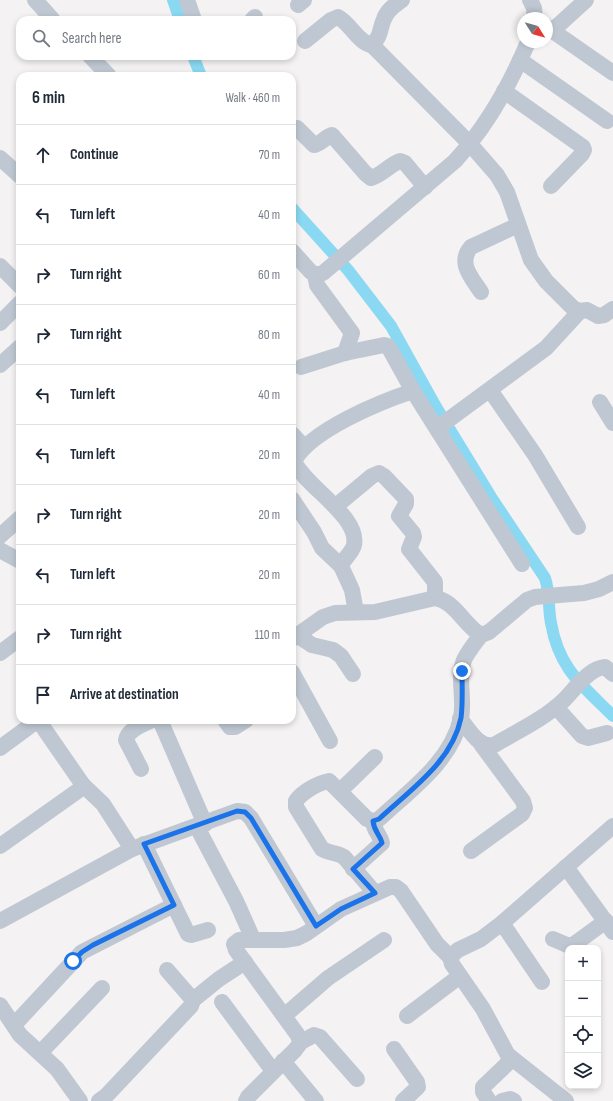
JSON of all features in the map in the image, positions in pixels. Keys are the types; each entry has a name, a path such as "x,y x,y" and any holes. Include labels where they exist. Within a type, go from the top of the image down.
{"street":[{"path":"35,0 49,16"},
{"path":"187,0 193,16"},
{"path":"372,45 378,40 382,31 383,20 388,12 402,0"},
{"path":"530,0 534,12"},
{"path":"553,27 586,0"},
{"path":"305,41 330,20 338,17 344,20 366,44 372,45 470,144 503,184 518,225 536,267 546,281 573,308 580,311 587,310 598,316 604,315 613,309"},
{"path":"553,31 613,73"},
{"path":"315,275 323,273 332,266 455,161 470,144 504,91 525,48"},
{"path":"94,60 105,72"},
{"path":"520,60 606,120"},
{"path":"504,91 583,147 584,150 582,154 551,186"},
{"path":"297,128 314,145 319,144 327,137 332,135 364,174 371,178 378,176 393,164 400,161 405,163 425,188"},
{"path":"0,158 16,172"},
{"path":"481,292 465,266 465,258 468,251 471,247 518,225"},
{"path":"296,255 315,275 319,288 352,332 345,353"},
{"path":"0,266 16,282"},
{"path":"0,323 16,307"},
{"path":"440,430 458,414 546,348 580,311"},
{"path":"301,367 345,353 384,345 388,346 413,391 440,430 522,564"},
{"path":"0,365 16,351"},
{"path":"490,390 535,455 578,527"},
{"path":"296,457 304,447 332,427 393,398 413,391"},
{"path":"600,402 613,423"},
{"path":"296,438 304,447"},
{"path":"296,465 336,506 346,519 353,535 354,544 341,566"},
{"path":"336,506 372,476 378,473 384,476 406,499 406,504 399,516 413,533 414,537 409,549 435,582 435,598"},
{"path":"296,505 317,536 322,548 341,566 352,590 356,612"},
{"path":"0,536 16,522"},
{"path":"0,550 16,559"},
{"path":"375,893 339,853 327,852 322,849 296,807 296,801 299,797 323,782 329,781 367,818 373,821 379,819 434,769 450,744 460,719 462,671 464,661 481,635 489,632 527,600 535,597 584,593 599,589 613,582"},
{"path":"296,636 323,617 335,614 382,611 435,598 442,599 449,603 475,631 481,635"},
{"path":"296,638 312,645 333,650 341,656 353,674"},
{"path":"0,653 16,641"},
{"path":"481,744 488,746 494,745 556,708 586,677 599,667 605,667 613,674"},
{"path":"296,683 330,741"},
{"path":"556,708 582,736 588,738 607,733"},
{"path":"460,719 481,744 523,801 525,808 522,814 471,851"},
{"path":"0,748 33,724"},
{"path":"41,724 83,785 103,804 138,847 174,905 189,935 208,930"},
{"path":"141,769 126,740 127,735 132,730 144,724"},
{"path":"162,724 201,825 253,939"},
{"path":"228,724 230,727 235,727 240,724"},
{"path":"340,791 375,756"},
{"path":"0,846 79,790 83,785"},
{"path":"0,921 138,847 237,811 245,812 264,838 316,926"},
{"path":"353,869 382,843 381,839 375,832 373,821"},
{"path":"450,957 458,950 481,939 502,923 613,826"},
{"path":"552,939 567,945 574,945 610,926 566,867"},
{"path":"300,1042 297,1034 236,950 234,944 240,940 284,940 307,933 341,909 375,893 390,887 396,887 401,892 436,944 450,957 452,964 480,1004 510,1059 508,1064 483,1087 489,1101"},
{"path":"14,1025 82,952 174,905"},
{"path":"502,923 542,982"},
{"path":"284,1016 328,978 384,940"},
{"path":"98,1101 106,1096 191,1006 193,1000 219,979 245,962"},
{"path":"167,970 189,992 193,1000"},
{"path":"407,1016 460,976"},
{"path":"41,1052 102,988"},
{"path":"222,1002 278,1066 316,1101"},
{"path":"0,1005 20,1035 41,1052 57,1069 80,1101"},
{"path":"246,1101 278,1066 296,1050 300,1042 314,1035 320,1036 356,1080"},
{"path":"394,1049 417,1082 418,1087 404,1101"},
{"path":"508,1055 566,1101"},
{"path":"502,1101 510,1099 514,1101"}],"waterway":[{"path":"173,0 179,16"},
{"path":"195,60 199,72"},
{"path":"296,212 348,270 391,326 436,407 491,497 545,578 548,589 550,617 555,639 566,664 582,685 613,716"}],"route":[{"path":"73,961 82,952 93,945 174,905 144,844 197,827 237,811 245,812 251,818 316,926 341,909 375,893 353,869 380,848 382,843 381,839 375,832 373,821 379,819 434,769 450,744 462,710 462,671"}]}
